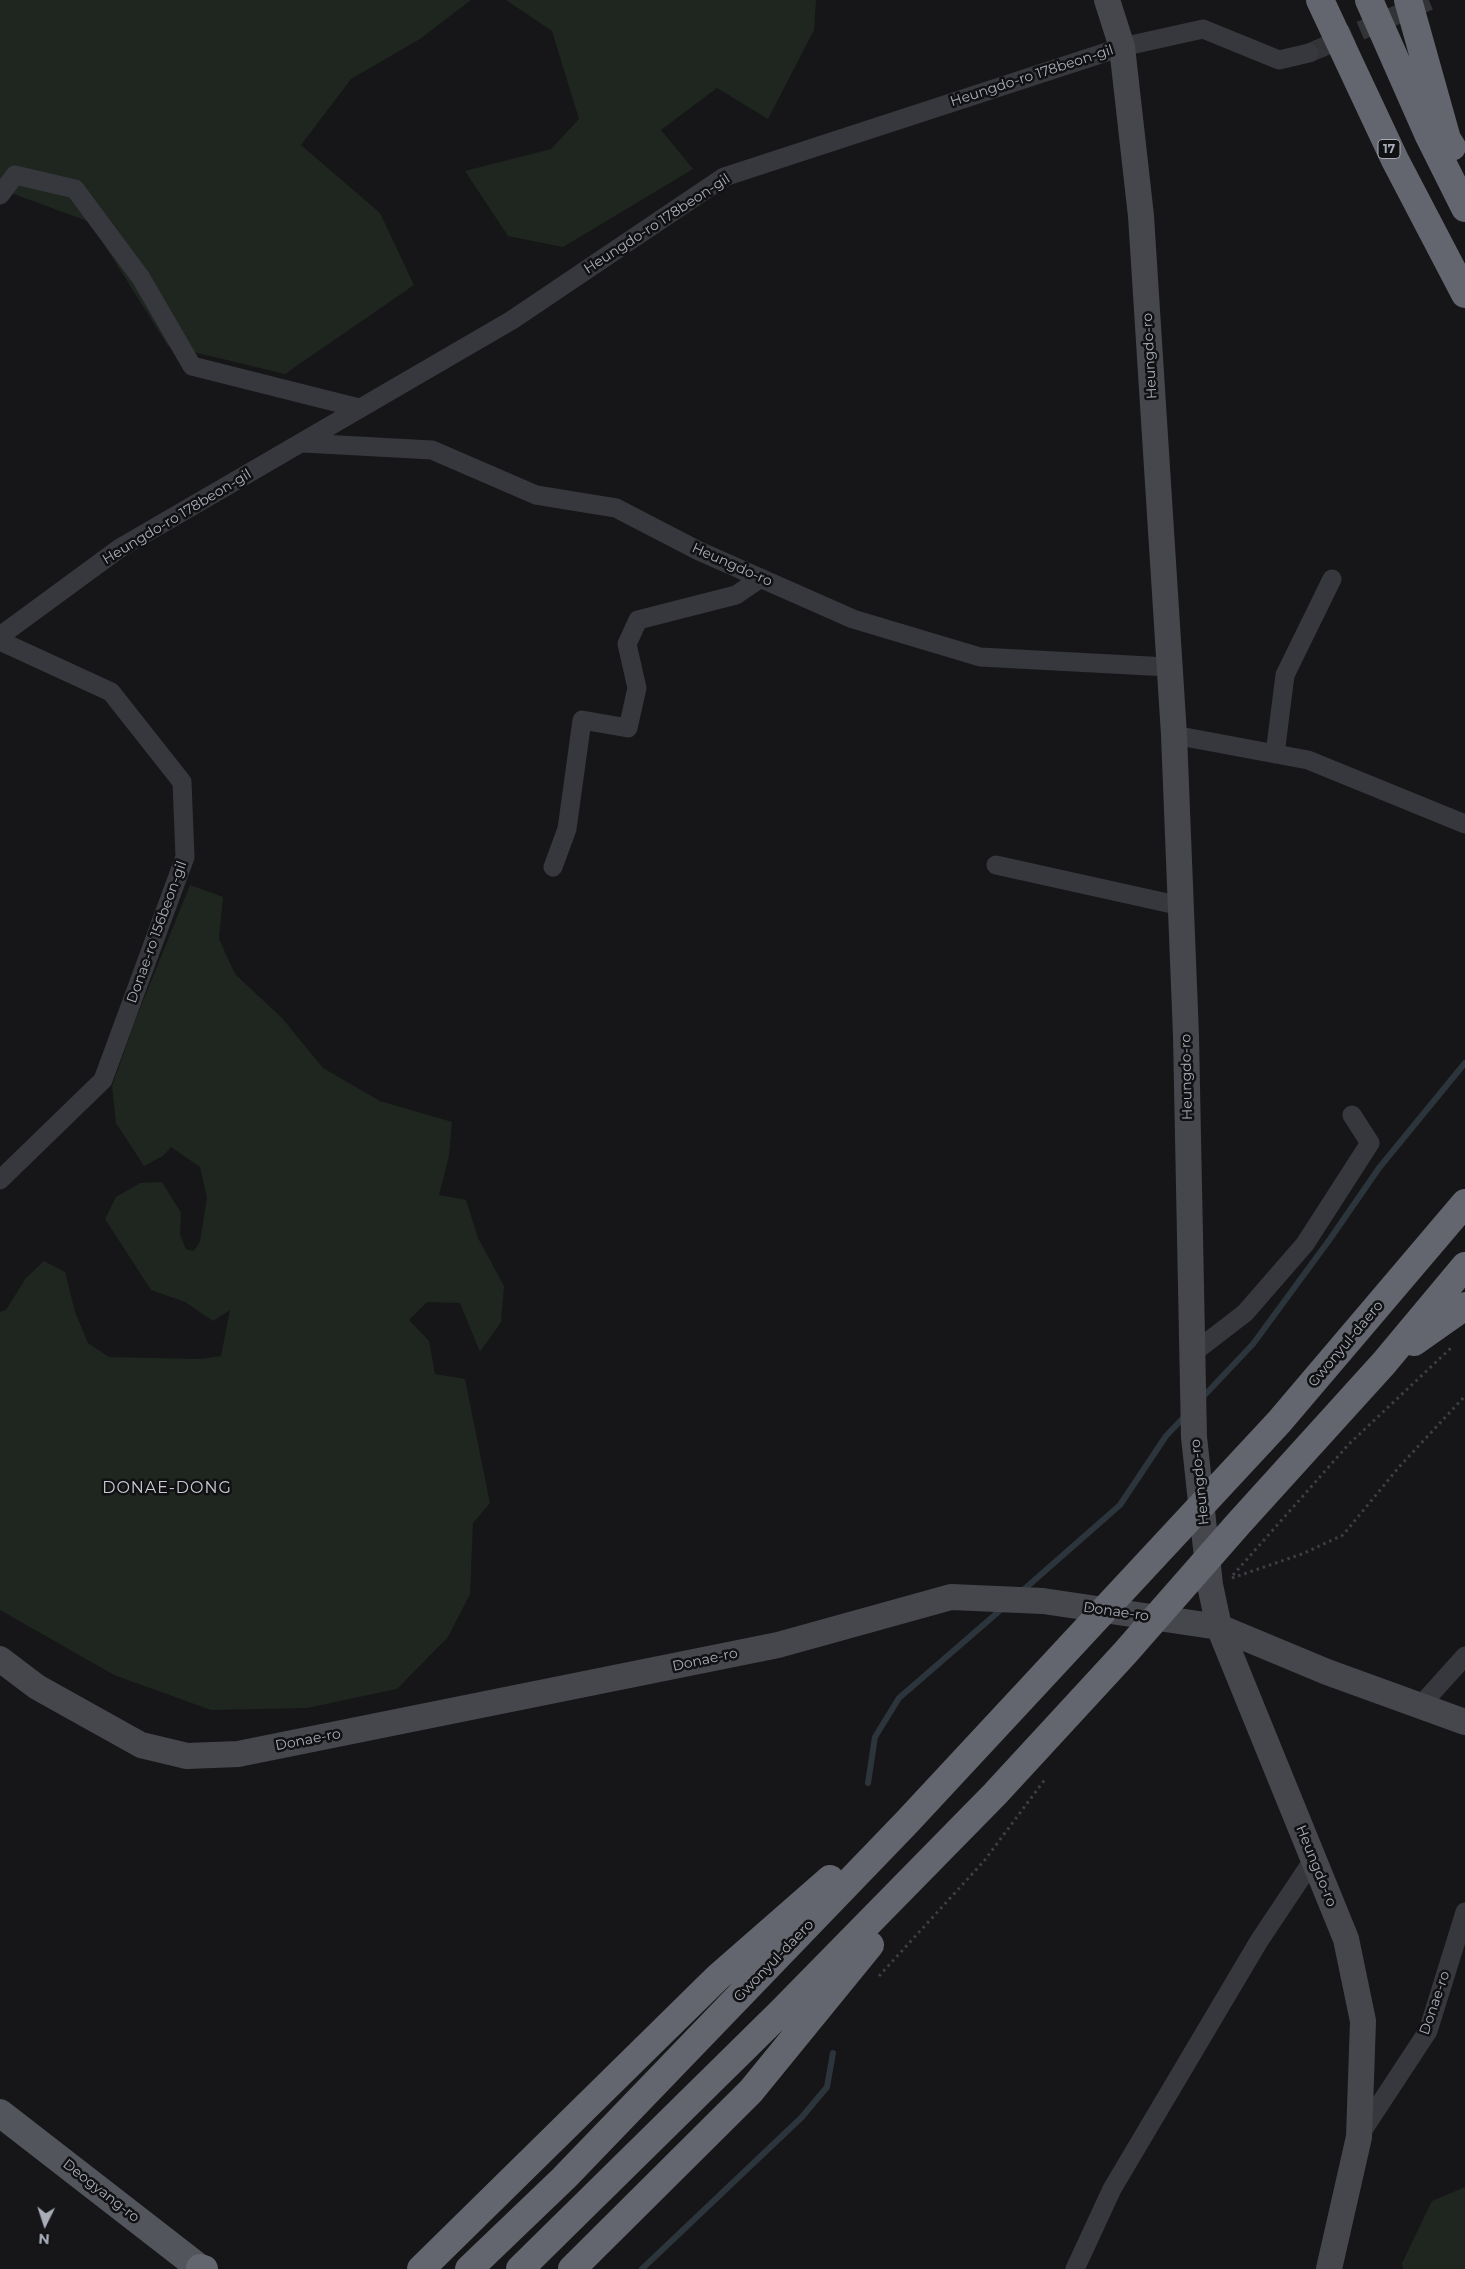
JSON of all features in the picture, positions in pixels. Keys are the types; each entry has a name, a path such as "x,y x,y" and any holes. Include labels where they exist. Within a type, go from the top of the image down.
{"highway":[{"name":"17","path":"1320,0 1395,160 1465,294"},
{"path":"1369,0 1429,136 1465,208"},
{"path":"1408,0 1447,139 1465,173"},
{"name":"Gwonyul-daero","path":"469,2269 564,2178 1071,1646 1280,1422 1465,1203"},
{"path":"520,2269 782,2011 996,1794 1125,1653 1239,1523 1384,1363 1465,1266"},
{"path":"1384,1363 1465,1306"},
{"path":"422,2267 718,1977 969,1755"},
{"path":"572,2269 751,2091 996,1794"}],"main road":[{"name":"Deogyang-ro","path":"0,2113 201,2269"}],"street":[{"name":"Heungdo-ro","path":"1107,0 1122,46 1141,216 1168,667 1174,735 1194,1437 1210,1585 1219,1627 1346,1939 1363,2021 1359,2137 1332,2268"},
{"path":"1122,46 1203,29 1280,60 1309,53"},
{"name":"Heungdo-ro 178beon-gil","path":"0,636 120,548 512,320 724,177 1122,46"},
{"path":"0,195 15,175 75,189 141,278 192,366 360,408"},
{"name":"Heungdo-ro","path":"303,443 432,450 536,495 616,508 699,550 853,619 980,657 1168,667"},
{"path":"553,866 567,829 582,720 628,728 637,688 627,644 638,620 736,595 761,578"},
{"path":"1275,754 1286,675 1332,580"},
{"name":"Donae-ro 156beon-gil","path":"0,641 111,692 182,782 185,857 103,1080 0,1180"},
{"path":"1174,735 1308,760 1465,824"},
{"path":"996,865 1180,906"},
{"path":"1193,1359 1244,1313 1305,1244 1370,1143 1352,1114"},
{"name":"Donae-ro","path":"0,1659 37,1687 141,1744 187,1756 238,1754 778,1645 951,1597 1043,1601 1219,1627 1327,1672 1465,1722"},
{"path":"1420,1706 1465,1656"},
{"path":"1076,2269 1112,2189 1259,1941 1313,1860"},
{"name":"Donae-ro","path":"1359,2137 1428,2031 1465,1912"}],"path":[{"path":"1260,1546 1349,1444 1454,1345"},
{"path":"1210,1585 1302,1554 1343,1535 1399,1468 1465,1396"}],"shaded area":[{"path":"0,0 471,0 420,39 351,79 301,145 380,213 414,285 285,374 168,346 90,222 0,189"},
{"path":"506,0 816,0 814,30 768,119 717,88 661,130 693,169 563,247 508,236 465,171 551,149 579,119 552,31"},
{"path":"190,885 223,897 219,939 235,974 282,1018 323,1068 380,1101 452,1122 449,1156 439,1195 466,1200 478,1238 504,1286 501,1322 480,1352 460,1303 427,1302 409,1320 429,1341 435,1374 465,1379 490,1503 473,1523 470,1594 448,1637 397,1689 307,1708 211,1710 114,1675 0,1610 0,1312 6,1310 26,1278 44,1261 65,1272 75,1312 88,1343 109,1357 200,1359 221,1356 230,1310 213,1321 185,1302 151,1290 105,1219 116,1197 140,1183 162,1182 181,1213 180,1235 186,1249 194,1251 200,1241 207,1198 200,1167 171,1147 163,1156 144,1166 116,1123 112,1086 135,1021"},
{"path":"1465,2187 1465,2269 1403,2269 1402,2263 1432,2201"}],"waterway":[{"path":"1200,1400 1253,1344 1379,1168 1465,1063"},
{"path":"1021,1592 1120,1505 1166,1436 1185,1416"},
{"path":"868,1783 875,1737 899,1698 1004,1607"},
{"path":"642,2269 802,2117 827,2087 833,2053"}],"tunnel":[{"path":"1309,53 1431,0"}],"district":[{"name":"DONAE-DONG","path":"167,1488"}]}
